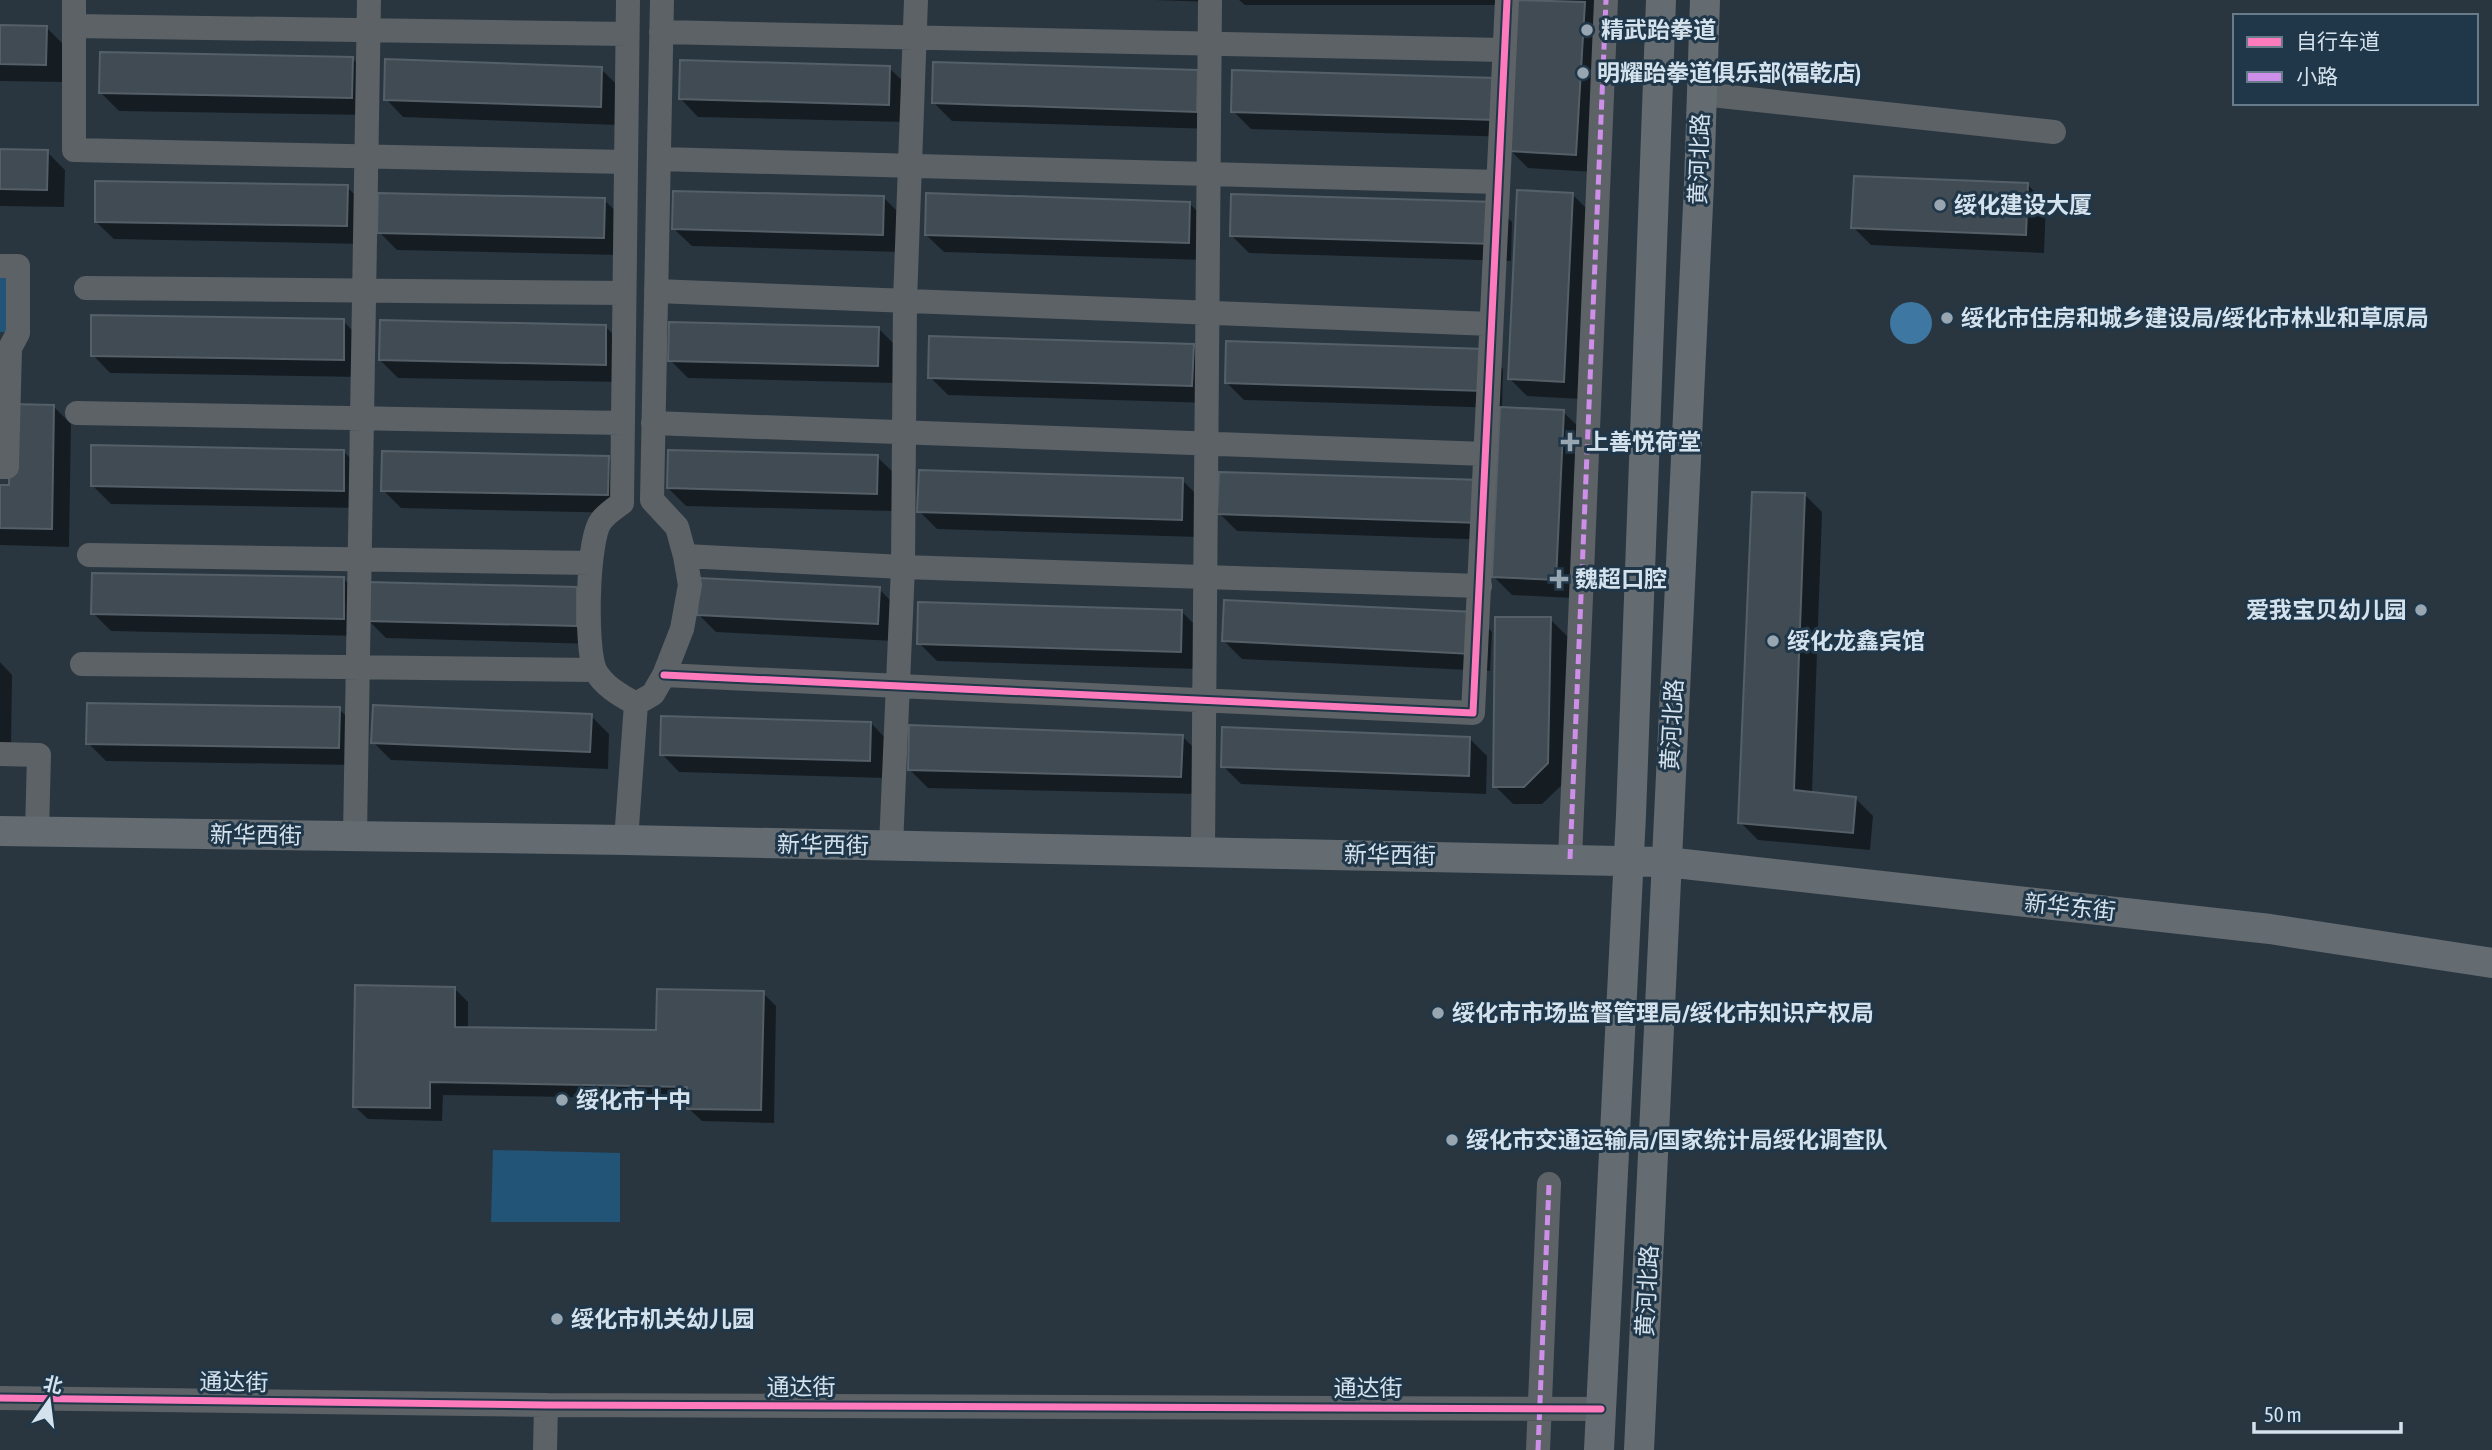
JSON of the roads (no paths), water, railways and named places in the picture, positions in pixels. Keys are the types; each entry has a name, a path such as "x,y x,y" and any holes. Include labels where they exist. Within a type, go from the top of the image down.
{"main road":[{"name":"黄河北路","path":"1639,1450 1661,0"},
{"name":"黄河北路","path":"1599,1450 1647,861 1702,94 1705,0"},
{"name":"新华西街","path":"0,831 625,840 1647,861"},
{"name":"新华东街","path":"1647,861 2270,929 2492,963"}],"street":[{"path":"74,0 74,150 626,162"},
{"path":"355,836 369,0"},
{"path":"622,503 628,0"},
{"path":"636,704 653,694 664,675 682,629 690,585 677,527 652,500 662,0"},
{"path":"891,846 903,567 905,301 916,0"},
{"path":"1203,851 1210,0"},
{"path":"664,675 1473,713 1507,0"},
{"path":"1570,859 1606,0"},
{"path":"74,26 627,34"},
{"path":"661,33 1504,50"},
{"path":"1702,94 2053,132"},
{"path":"659,159 1498,182"},
{"path":"0,266 18,265 18,333 5,348 7,467 0,467"},
{"path":"86,288 624,293"},
{"path":"656,291 1491,324"},
{"path":"77,413 622,423"},
{"path":"653,423 1485,454"},
{"path":"636,704 613,691 595,670 589,630 592,547 600,521 622,503 652,500"},
{"path":"89,555 591,563"},
{"path":"685,556 903,567 1480,586"},
{"path":"82,664 595,670"},
{"path":"625,840 636,704"},
{"path":"0,754 39,755 37,832"},
{"path":"1538,1450 1549,1184"},
{"name":"通达街","path":"0,1398 546,1405 1601,1409"},
{"path":"545,1450 546,1405"}],"place":[{"name":"精武跆拳道","path":"1587,30"},
{"name":"明耀跆拳道俱乐部(福乾店)","path":"1583,73"},
{"name":"绥化建设大厦","path":"1940,205"},
{"name":"绥化市住房和城乡建设局/绥化市林业和草原局","path":"1947,318"},
{"name":"上善悦荷堂","path":"1570,442"},
{"name":"魏超口腔","path":"1559,579"},
{"name":"爱我宝贝幼儿园","path":"2421,610"},
{"name":"绥化龙鑫宾馆","path":"1773,641"},
{"name":"绥化市市场监督管理局/绥化市知识产权局","path":"1438,1013"},
{"name":"绥化市十中","path":"562,1100"},
{"name":"绥化市交通运输局/国家统计局绥化调查队","path":"1452,1140"},
{"name":"绥化市机关幼儿园","path":"557,1319"}]}
